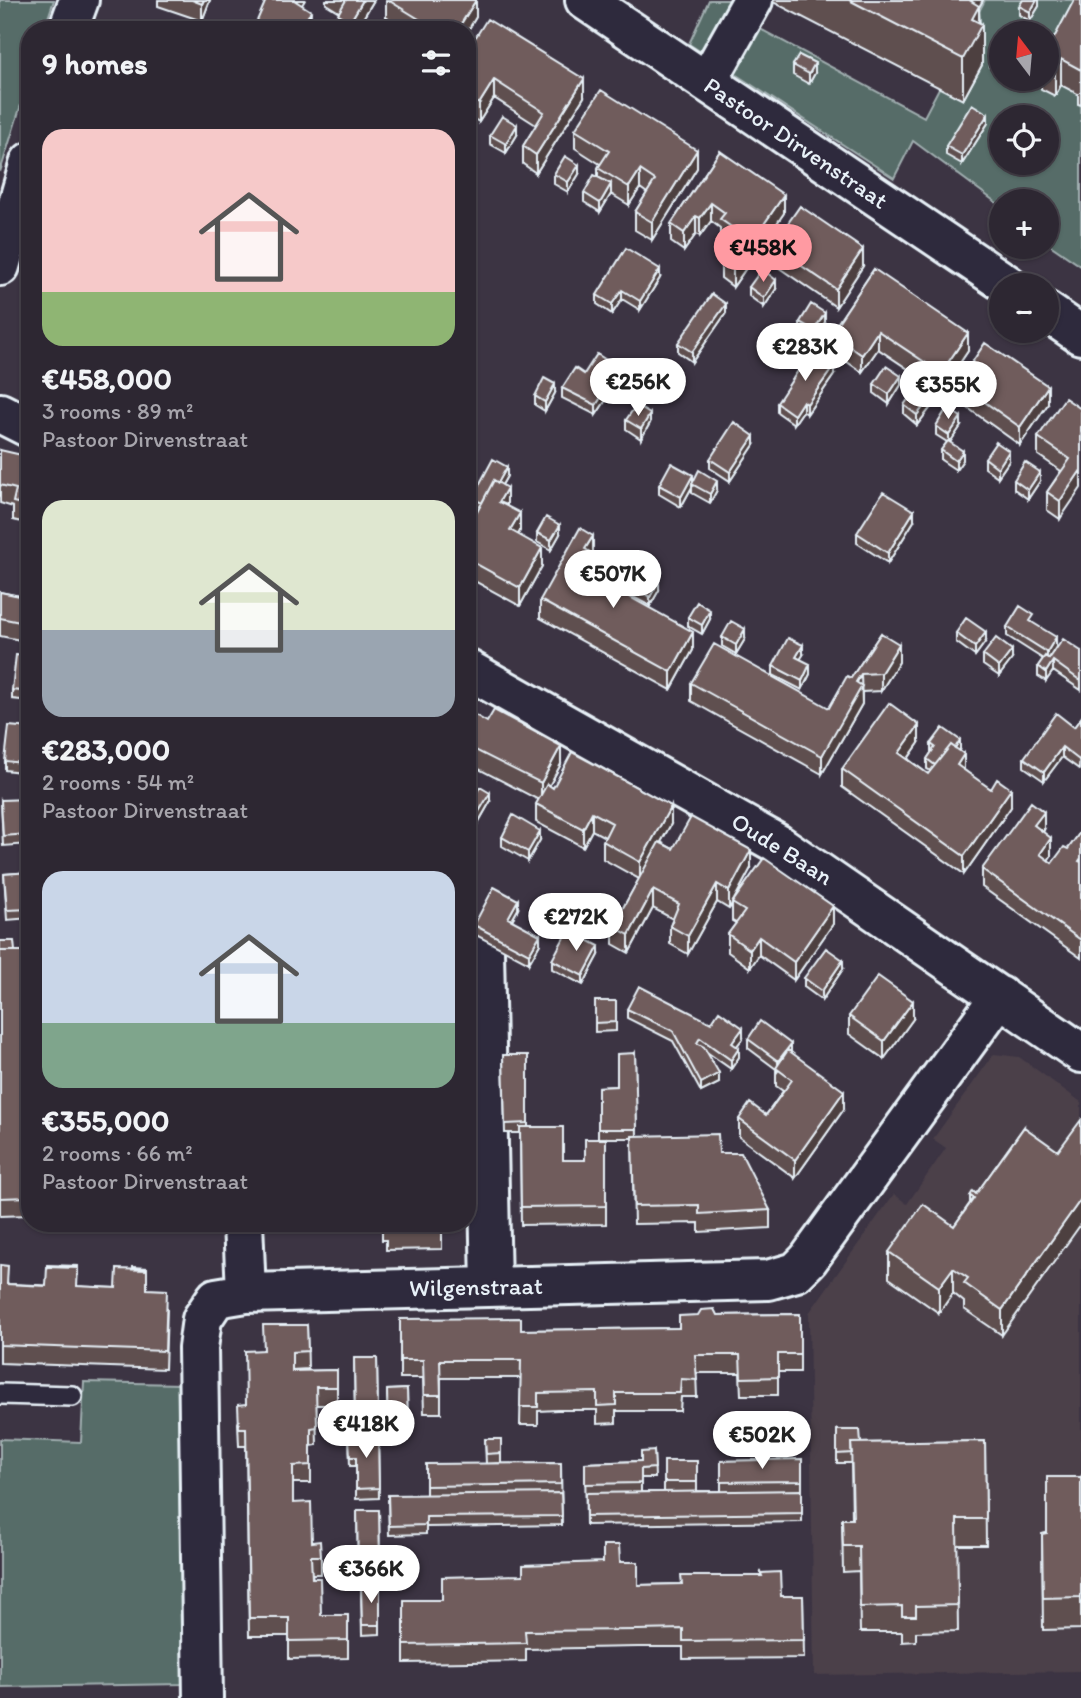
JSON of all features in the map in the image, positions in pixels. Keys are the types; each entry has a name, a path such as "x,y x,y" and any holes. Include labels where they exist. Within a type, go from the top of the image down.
{"street":[{"path":"71,21 79,0"},
{"name":"Pastoor Dirvenstraat","path":"584,0 990,273"},
{"path":"707,82 753,0"},
{"path":"0,266 21,193"},
{"path":"1059,320 1081,335"},
{"path":"0,413 21,424"},
{"name":"Oude Baan","path":"476,674 778,844 1081,1053"},
{"path":"484,951 491,1287"},
{"name":"Wilgenstraat","path":"203,1698 198,1348 202,1319 216,1298 246,1293 768,1280 796,1272 808,1260 1000,996"},
{"path":"243,1232 246,1293"}],"lane":[{"path":"0,1394 72,1396"}],"shaded area":[{"path":"994,1054 1019,1057 1081,1102 1081,1671 814,1675 809,1313 894,1194 907,1204 946,1148 933,1139"}],"green space":[{"path":"0,0 54,0 47,21 21,21 21,105 0,172"},
{"path":"709,0 759,0 749,23 924,117 985,0 1081,0 1081,266 1059,251 1059,189 989,189 989,197 913,141 894,178 689,44"},
{"path":"84,1382 182,1384 184,1684 0,1687 0,1439 81,1442"}],"building":[{"path":"266,0 294,0 311,11 305,21 257,21"},
{"path":"346,0 363,0 351,21 338,14"},
{"path":"388,0 476,0 463,21 418,21 419,19"},
{"path":"849,0 969,0 979,6 972,19 982,24 963,59"},
{"path":"1023,0 1037,0 1030,12 1019,6"},
{"path":"1074,0 1081,0 1081,70 1061,59 1059,63 1059,28"},
{"path":"487,19 584,79 536,155 523,146 544,112 494,80 479,104 476,102 476,37"},
{"path":"799,55 815,63 809,74 793,65"},
{"path":"601,90 697,150 652,222 635,212 655,180 640,170 629,187 598,168 609,151 575,130"},
{"path":"972,104 988,114 962,155 946,146"},
{"path":"502,116 517,125 506,144 490,135"},
{"path":"720,151 784,195 733,269 721,260 740,233 720,219 725,213 711,203 700,218 696,216 684,233 671,224"},
{"path":"565,156 579,165 568,182 554,174"},
{"path":"594,175 611,184 600,203 584,193"},
{"path":"800,206 863,249 836,289 772,246"},
{"path":"626,248 660,269 640,301 622,290 612,304 597,295"},
{"path":"762,269 776,280 764,298 749,287"},
{"path":"874,269 968,333 941,373 878,331 862,355 831,333"},
{"path":"712,294 726,304 692,352 678,343"},
{"path":"811,304 825,313 814,330 800,322"},
{"path":"985,343 1048,386 1020,427 958,383"},
{"path":"811,351 834,366 807,404 803,401 794,415 777,403"},
{"path":"597,354 620,369 596,405 562,388 575,368 584,374"},
{"path":"886,366 901,376 889,394 874,384"},
{"path":"544,378 555,384 545,402 535,396"},
{"path":"917,387 931,397 917,415 904,405"},
{"path":"1065,398 1081,409 1081,470 1060,501 1047,492 1070,459 1038,437"},
{"path":"640,408 650,414 641,429 626,420 632,411"},
{"path":"947,408 961,417 949,435 936,426"},
{"path":"734,422 754,436 730,472 710,459"},
{"path":"948,441 963,451 956,461 941,450"},
{"path":"996,442 1009,451 998,468 985,458"},
{"path":"0,450 21,455 21,504 13,502 16,489 0,485"},
{"path":"493,459 507,467 498,483 494,480 482,503 476,500 476,491"},
{"path":"1025,462 1040,472 1028,490 1014,480"},
{"path":"671,463 693,475 681,497 659,485"},
{"path":"699,470 717,481 710,494 692,484"},
{"path":"494,480 507,488 499,502 520,513 510,530 542,548 520,588 476,564 477,512"},
{"path":"883,492 914,511 888,553 857,533"},
{"path":"546,517 560,525 551,540 537,533"},
{"path":"580,528 593,536 585,549 590,552 581,570 693,632 671,672 540,600"},
{"path":"631,566 659,581 650,597 622,582"},
{"path":"0,592 21,596 21,622 0,618"},
{"path":"697,602 710,610 702,625 688,617"},
{"path":"1020,606 1034,615 1030,621 1056,637 1047,652 1007,627"},
{"path":"966,618 986,632 975,647 956,633"},
{"path":"731,621 745,629 736,645 722,637"},
{"path":"881,633 899,644 881,673 861,674 856,682 862,686 822,756 691,683 714,644 829,708 847,676 851,678"},
{"path":"788,638 803,645 796,657 810,664 802,681 773,666"},
{"path":"996,638 1012,650 999,667 983,655"},
{"path":"1063,639 1081,651 1081,681 1053,661 1046,672 1038,666 1045,656 1049,659"},
{"path":"16,655 21,655 21,691 12,690"},
{"path":"889,703 919,725 899,753 928,774 951,745 964,754 957,765 991,789 997,779 1011,789 964,856 842,769"},
{"path":"494,710 561,746 541,783 476,750 476,716 487,722"},
{"path":"1056,713 1074,727 1081,718 1081,758 1079,760 1062,747 1044,772 1024,758"},
{"path":"9,726 21,727 21,763 5,761"},
{"path":"943,728 960,740 955,748 951,745 935,765 927,759 935,747 931,744"},
{"path":"572,752 671,806 640,862 603,841 612,823 592,812 583,829 536,804 547,784 553,788"},
{"path":"480,787 490,793 478,813 476,812 476,794"},
{"path":"21,799 21,835 3,836 1,800"},
{"path":"1031,802 1044,812 1034,825 1051,838 1040,854 1052,863 1064,847 1068,849 1081,831 1081,940 982,869"},
{"path":"513,815 540,831 528,852 502,837"},
{"path":"691,817 751,850 729,891 717,884 688,936 670,926 679,904 653,890 629,935 613,926 659,842 673,849"},
{"path":"764,858 833,906 794,962 759,937 750,950 728,934 745,911 732,903"},
{"path":"21,873 21,909 7,910 4,874"},
{"path":"494,887 518,900 508,918 540,935 529,954 476,926"},
{"path":"568,930 599,946 583,976 552,960"},
{"path":"0,941 14,941 15,951 0,951"},
{"path":"826,948 843,960 822,991 804,978"},
{"path":"0,951 21,951 21,1197 0,1198"},
{"path":"878,976 913,1001 884,1041 849,1016"},
{"path":"639,986 711,1023 719,1011 743,1028 732,1043 739,1048 731,1060 700,1038 697,1043 704,1047 719,1073 701,1083 673,1031 627,1009"},
{"path":"595,1001 616,1001 616,1022 595,1023"},
{"path":"760,1021 791,1044 778,1061 748,1039"},
{"path":"788,1050 844,1091 795,1160 739,1119 750,1103 766,1115 792,1080 776,1068"},
{"path":"635,1053 637,1129 598,1129 598,1087 617,1086 617,1054"},
{"path":"503,1055 528,1055 528,1123 505,1124"},
{"path":"1081,1120 1081,1199 1002,1310 964,1283 968,1278 953,1268 939,1287 889,1252 923,1204 954,1226 974,1198 970,1196 973,1191 976,1194 1024,1127 1058,1151"},
{"path":"520,1127 563,1127 563,1160 585,1160 585,1139 606,1139 606,1206 521,1207"},
{"path":"718,1134 719,1153 741,1153 770,1210 699,1214 699,1205 634,1206 632,1136"},
{"path":"0,1265 8,1266 7,1284 46,1286 47,1267 78,1268 77,1286 116,1288 117,1269 147,1270 147,1289 167,1290 165,1351 0,1345"},
{"path":"78,1266 78,1268 47,1267"},
{"path":"714,1309 717,1315 800,1314 800,1354 778,1354 778,1377 741,1378 740,1355 695,1355 697,1380 681,1379 680,1393 616,1393 616,1405 597,1406 597,1392 538,1393 538,1407 520,1407 521,1360 440,1360 441,1395 424,1395 423,1360 400,1360 400,1319 521,1318 521,1330 679,1328 679,1316 698,1315 701,1310"},
{"path":"263,1325 307,1325 308,1351 292,1352 292,1371 337,1370 337,1387 316,1387 317,1427 311,1428 311,1465 293,1466 293,1503 311,1502 312,1542 320,1541 321,1556 311,1556 312,1578 320,1578 321,1615 348,1615 348,1640 289,1641 289,1618 249,1618 246,1428 239,1428 238,1405 246,1404 245,1351 264,1350"},
{"path":"354,1358 377,1358 378,1413 355,1413"},
{"path":"407,1389 408,1429 388,1429 387,1390"},
{"path":"837,1430 860,1430 861,1443 851,1443 852,1453 837,1454"},
{"path":"349,1435 378,1435 379,1488 356,1489 356,1457 350,1457"},
{"path":"485,1439 501,1439 501,1453 486,1454"},
{"path":"985,1441 986,1519 957,1519 958,1605 916,1606 916,1616 902,1616 902,1606 860,1607 859,1546 843,1546 842,1519 853,1519 851,1443"},
{"path":"654,1451 655,1468 641,1469 641,1483 585,1484 585,1463 641,1461 641,1452"},
{"path":"802,1459 802,1481 721,1482 721,1461"},
{"path":"664,1461 697,1461 697,1482 664,1482"},
{"path":"561,1463 561,1484 426,1486 426,1464"},
{"path":"1047,1477 1081,1477 1081,1597 1043,1598 1042,1534 1047,1533"},
{"path":"802,1490 802,1513 586,1516 586,1493"},
{"path":"561,1493 562,1516 426,1517 426,1525 389,1526 388,1495"},
{"path":"357,1510 379,1510 380,1565 358,1565"},
{"path":"603,1545 619,1545 620,1562 638,1562 638,1585 682,1584 681,1576 762,1576 761,1573 780,1572 781,1596 803,1596 804,1640 683,1641 683,1629 525,1631 526,1643 404,1645 404,1600 442,1600 442,1577 523,1575 523,1565 603,1562"},
{"path":"361,1586 380,1586 380,1625 362,1625"}]}
